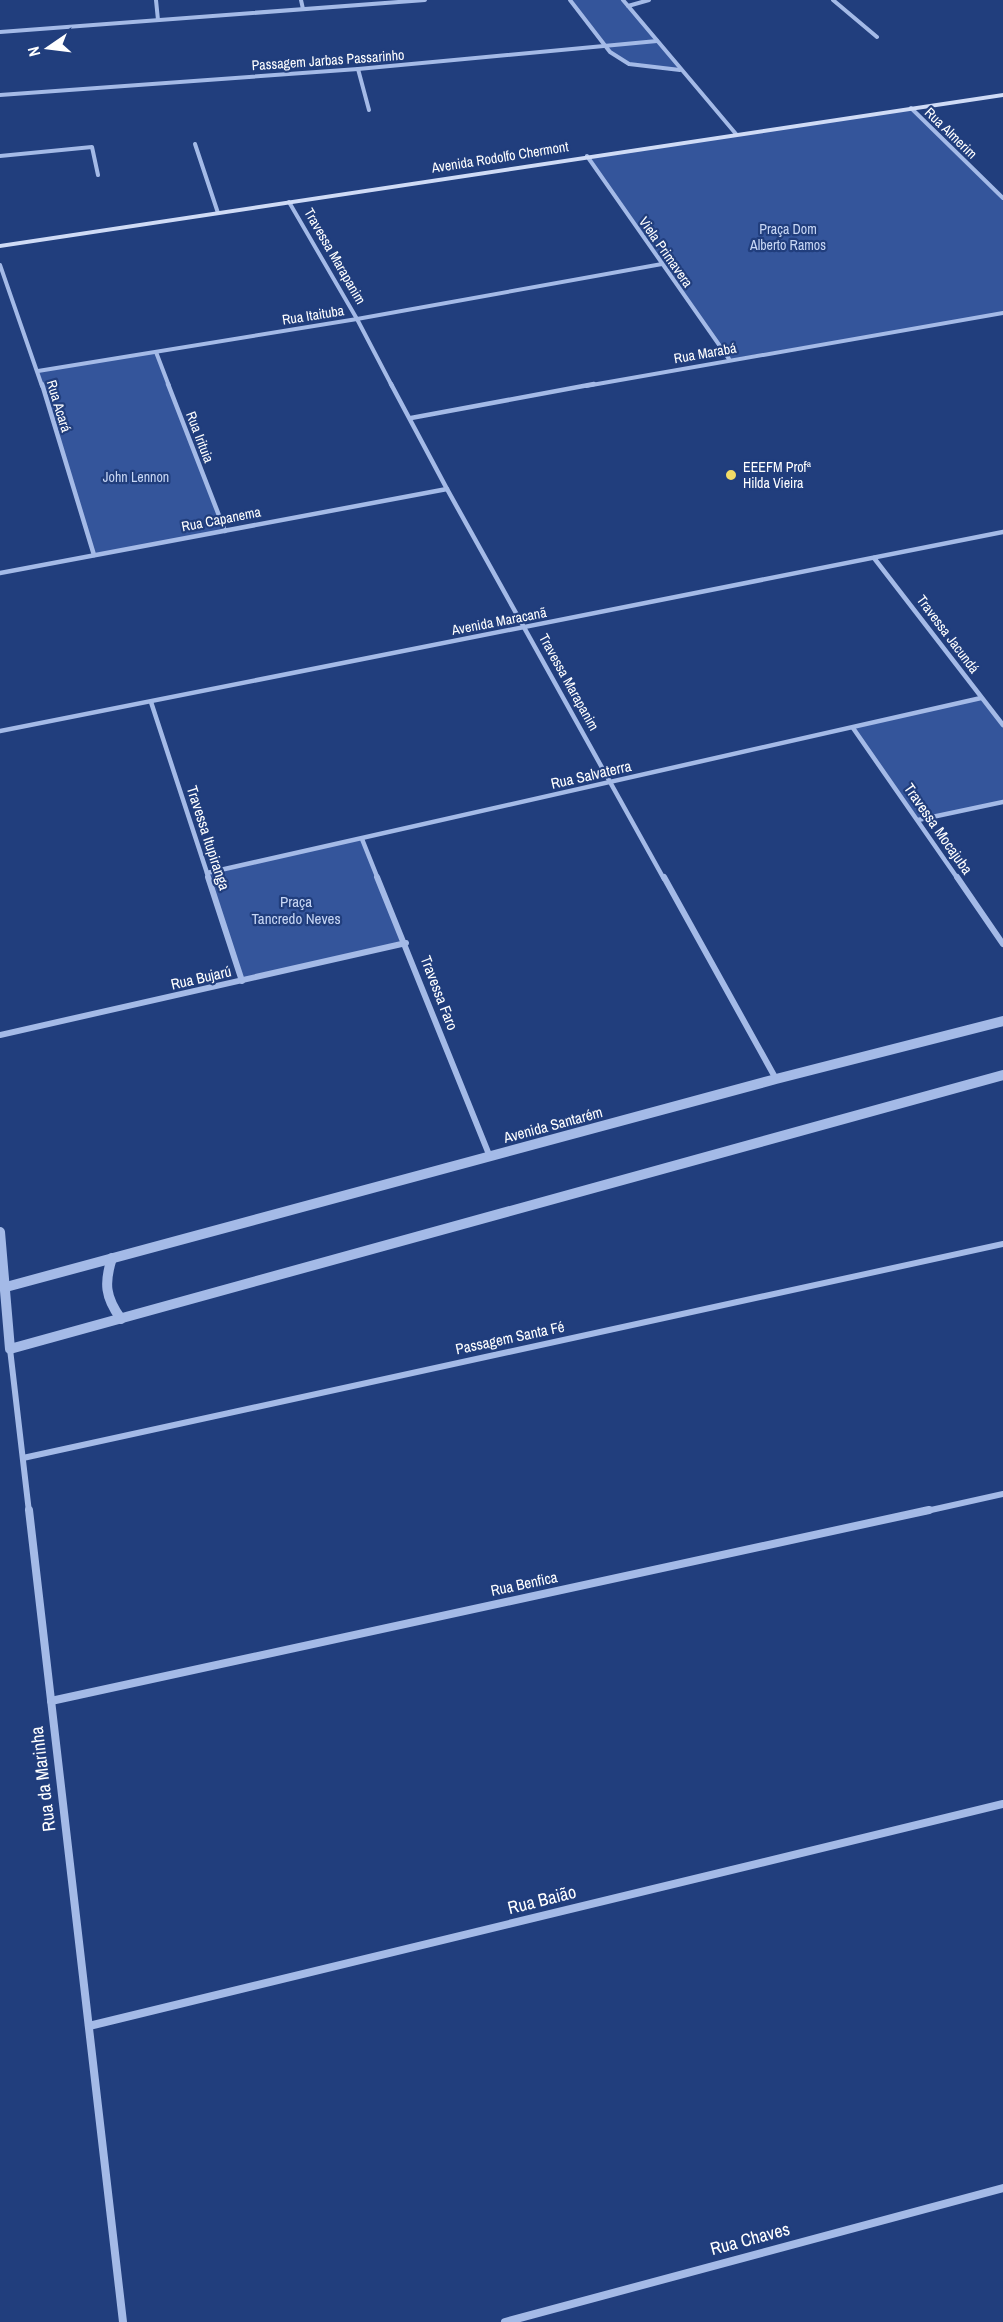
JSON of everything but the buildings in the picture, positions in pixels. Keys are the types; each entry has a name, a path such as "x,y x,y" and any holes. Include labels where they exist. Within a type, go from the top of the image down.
{"main road":[{"name":"Avenida Rodolfo Chermont","path":"0,246 1003,95"}],"street":[{"path":"156,0 159,20"},
{"path":"301,0 303,9"},
{"path":"0,32 425,0"},
{"path":"570,0 610,52 629,64 680,70"},
{"path":"623,0 736,134"},
{"path":"628,6 649,0"},
{"path":"833,0 877,37"},
{"name":"Passagem Jarbas Passarinho","path":"0,95 358,69 657,41"},
{"path":"358,69 369,110"},
{"name":"Rua Almerim","path":"911,108 1003,198"},
{"path":"195,144 218,213"},
{"path":"0,156 92,147 98,175"},
{"name":"Viela Primavera","path":"587,156 729,359"},
{"name":"Travessa Marapanim","path":"289,202 357,319 447,489 776,1079"},
{"name":"Rua Itaituba","path":"38,371 357,319 662,264"},
{"name":"Rua Acará","path":"0,265 38,371 94,555"},
{"name":"Rua Marabá","path":"411,418 729,359 1003,313"},
{"name":"Rua Irituia","path":"156,352 225,531"},
{"name":"Rua Capanema","path":"0,573 447,489"},
{"name":"Avenida Maracanã","path":"0,731 1003,532"},
{"name":"Travessa Jacundá","path":"874,558 1003,725"},
{"name":"Rua Salvaterra","path":"207,873 854,729 981,698"},
{"name":"Travessa Itupiranga","path":"151,702 242,981"},
{"name":"Travessa Mocajuba","path":"854,729 1003,944"},
{"path":"918,820 1003,802"},
{"name":"Travessa Faro","path":"362,839 406,943 490,1157"},
{"name":"Rua Bujarú","path":"0,1035 406,943"},
{"name":"Avenida Santarém","path":"6,1287 776,1079 1003,1021"},
{"path":"10,1349 1003,1075"},
{"name":"Rua da Marinha","path":"0,1232 10,1349 123,2322"},
{"name":"Passagem Santa Fé","path":"23,1458 1003,1244"},
{"path":"112,1258 104,1282 106,1299 121,1319"},
{"name":"Rua Benfica","path":"51,1701 1003,1494"},
{"name":"Rua Baião","path":"89,2026 1003,1804"},
{"name":"Rua Chaves","path":"505,2322 1003,2188"}],"green space":[{"path":"570,0 623,0 680,70 629,64 610,52"},
{"name":"Praça Dom Alberto Ramos","path":"911,108 1003,198 1003,313 729,359 587,156"},
{"name":"John Lennon","path":"156,352 225,531 94,555 38,371"},
{"path":"981,698 1003,725 1003,802 918,820 853,728"},
{"name":"Praça Tancredo Neves","path":"362,839 406,943 242,981 207,873"}],"place":[{"name":"EEEFM Profª Hilda Vieira","path":"731,475"}]}
